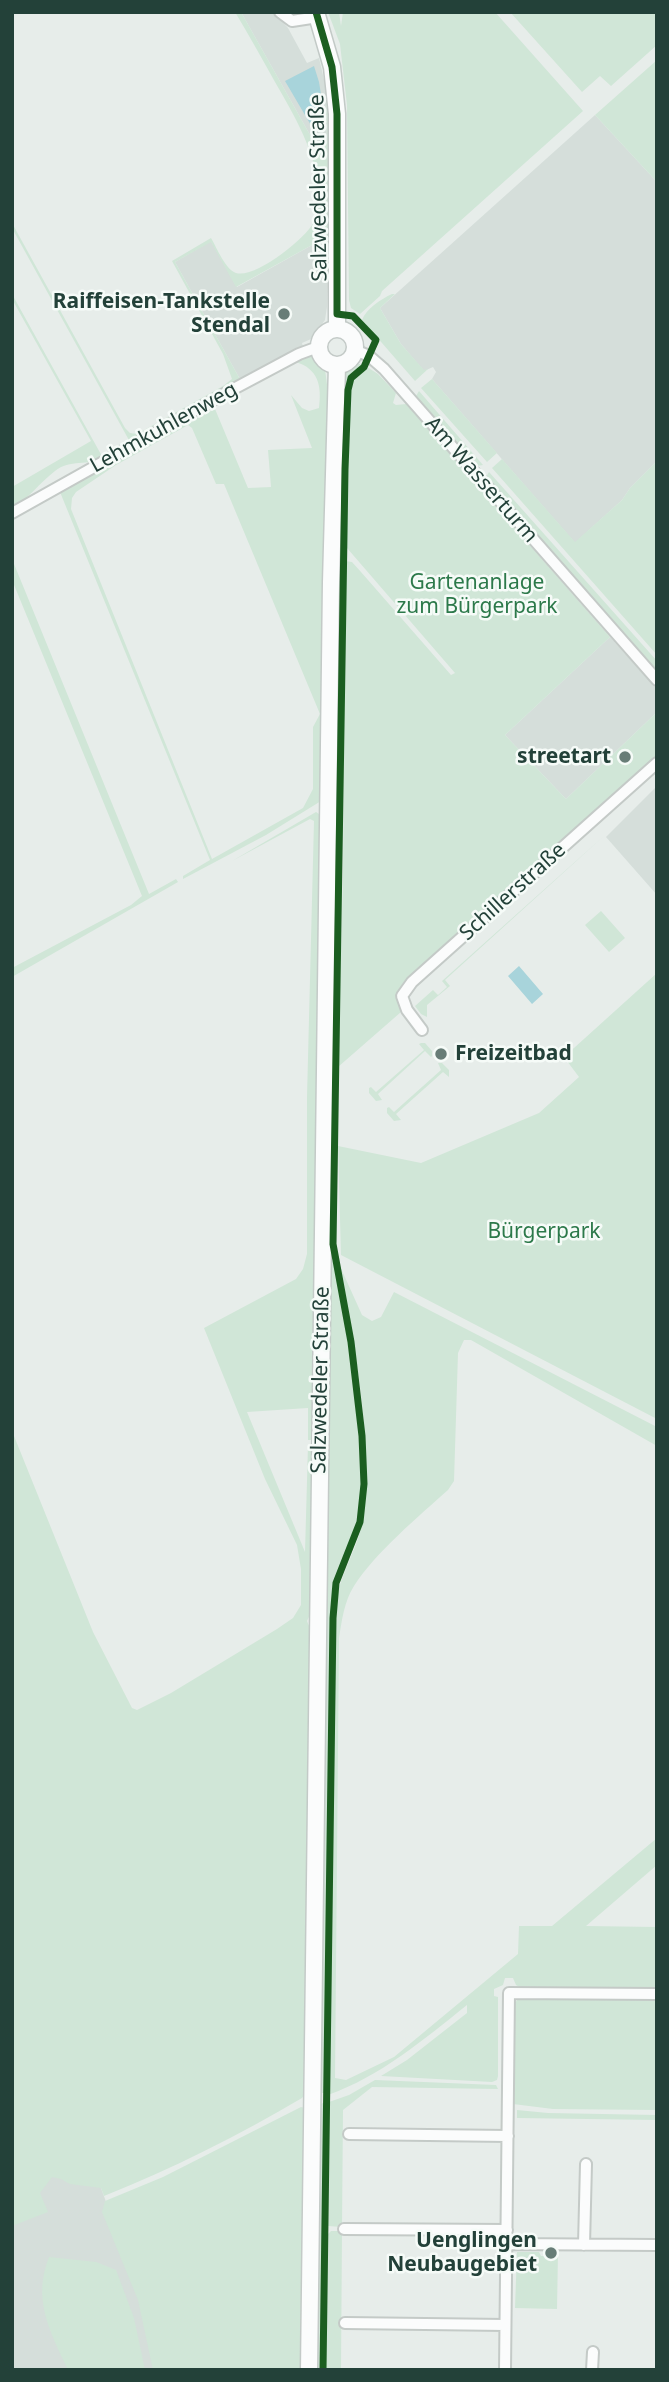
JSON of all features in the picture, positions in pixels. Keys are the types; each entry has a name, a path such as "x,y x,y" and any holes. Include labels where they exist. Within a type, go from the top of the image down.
{"main road":[{"name":"Salzwedeler Straße","path":"317,15 332,67 337,114 337,329"},
{"path":"337,329 352,337 355,350 349,361 337,366 324,360 318,348 322,336 329,330 337,329"},
{"name":"Salzwedeler Straße","path":"309,2370 331,582 337,366"}],"street":[{"path":"280,12 292,21 317,15"},
{"name":"Lehmkuhlenweg","path":"12,513 226,393 299,354 318,348"},
{"name":"Am Wasserturm","path":"355,350 369,356 384,369 657,680"},
{"name":"Schillerstraße","path":"422,1030 403,1003 402,996 412,982 657,763"},
{"path":"505,2370 509,1993 657,1994"},
{"path":"349,2134 508,2136"},
{"path":"584,2245 586,2164"},
{"path":"344,2229 507,2230"},
{"path":"507,2244 657,2245"},
{"path":"345,2323 505,2325"},
{"path":"592,2370 593,2352"}],"shaded area":[{"path":"241,12 274,12 288,28 307,63 319,58 326,88 327,142 314,142"},
{"path":"595,115 657,182 657,461 622,500 575,543 432,379 436,372 433,367 424,371 401,344 380,308"},
{"path":"329,239 325,320 311,339 302,343 303,347 241,381 175,262 211,241 237,287 321,240"},
{"path":"610,637 657,689 657,712 566,799 505,735"},
{"path":"657,786 657,895 606,837"},
{"path":"85,2144 141,2298 157,2370 12,2370 12,2170"}],"green space":[{"path":"235,12 241,12 314,142 327,142 326,88 330,138 329,239 321,240 236,287 211,242 175,262 241,381 130,442 12,228 12,223 130,433 137,434 232,379 223,354 172,261 211,238 232,271 244,273 255,270 279,256 301,238 314,222 319,203 317,176 303,134"},
{"path":"328,12 339,12 341,26 343,12 495,12 583,111 382,291 360,314 351,308 349,300 347,105 340,44"},
{"path":"510,12 657,12 657,45 611,86 600,76 582,92"},
{"path":"657,60 657,182 595,115"},
{"path":"12,294 103,458 61,467 12,508 12,487 91,441 12,299"},
{"path":"395,294 380,308 401,344 424,370 428,369 415,381 362,320 374,305"},
{"path":"310,355 325,369 330,408 321,801 266,835 183,879 183,876 210,860 60,492 195,416 197,418 215,409 248,488 271,487 268,450 312,448 291,395 302,408 309,411 319,408 319,385 314,374 296,362 297,359","holes":["188,425 192,428 216,484 224,484 320,714 313,727 313,789 303,808 212,859 71,509 72,498 76,492 116,465"]},
{"path":"354,364 361,364 347,381 341,550 344,375"},
{"name":"Gartenanlage zum Bürgerpark","path":"367,367 378,374 396,393 393,403 406,404 610,637 505,735 566,799 657,712 657,757 403,983 397,997 401,1012 338,1067 343,873 345,561 352,562 451,675 455,673 347,548 345,550 351,385 355,376"},
{"path":"432,379 497,453 487,462 421,388"},
{"path":"419,391 483,465 477,466 416,396"},
{"path":"502,459 575,542 622,500 657,461 657,655 492,468"},
{"path":"489,472 657,661 657,672 486,477"},
{"path":"338,554 342,555 331,1249 327,1244"},
{"path":"12,559 149,894 176,879 178,882 12,977 12,968 131,905 142,896 12,580"},
{"path":"316,812 322,816 315,1440 308,1440 308,1408 247,1412 305,1552 308,1445 315,1445 312,1610 307,1621 313,1636 306,2093 302,2098 230,2138 104,2196 101,2188 70,2184 52,2177 40,2193 48,2212 12,2226 12,1431 93,1632 132,1708 137,1710 171,1693 293,1618 301,1605 301,1569 297,1545 265,1479 204,1328 296,1279 303,1269 307,1254 307,1097 314,821 310,819 232,861"},
{"path":"605,835 445,980 450,986 427,1005 427,1017 421,1014 415,1006 433,990 438,995 447,987 442,981"},
{"path":"601,911 625,938 609,952 585,925"},
{"name":"Bürgerpark","path":"657,973 657,1419 341,1255 338,1146 421,1163 539,1113 579,1077 564,1057"},
{"path":"425,1043 432,1051 432,1056 425,1051 378,1094 382,1100 376,1101 369,1093 369,1088 376,1092 424,1050 419,1044"},
{"path":"438,1063 442,1063 449,1070 449,1077 443,1072 396,1114 401,1120 394,1121 387,1113 387,1108 394,1112 441,1070"},
{"path":"333,1261 352,1373 362,1487 357,1527 336,1582 331,1606 324,2093 320,2093 327,1262"},
{"path":"339,1264 362,1315 372,1321 381,1317 394,1292 657,1427 657,1446 471,1340 464,1340 458,1353 454,1481 448,1490 373,1561 354,1586 344,1611 339,1638 335,2078 346,2080 394,2057 518,1954 519,1926 552,1926 657,1838 657,1865 586,1926 657,1927 657,1990 521,1988 513,1978 505,1978 503,1985 494,1989 494,1996 498,1997 498,2076 497,2080 492,2082 381,2076 407,2060 467,2013 467,2005 384,2067 328,2095 335,1609 340,1584 359,1537 366,1481 364,1418"},
{"path":"519,1998 657,1998 657,2110 553,2109 513,2104 513,2005"},
{"path":"375,2080 496,2085 498,2089 372,2087 343,2110 342,2227 328,2226 329,2102 349,2095"},
{"path":"325,2102 322,2370 314,2370 319,2105"},
{"path":"301,2107 305,2108 303,2370 153,2370 138,2300 102,2212 105,2201 163,2177"},
{"path":"517,2110 657,2115 657,2120 517,2118"},
{"path":"331,2231 342,2231 341,2370 326,2370 326,2236"},
{"path":"517,2252 539,2252 541,2256 554,2256 558,2253 557,2309 515,2308"},
{"path":"49,2257 96,2262 116,2270 134,2318 145,2370 68,2370 45,2315 42,2287"}],"water":[{"path":"314,66 326,125 312,127 285,81"},
{"path":"519,966 543,994 532,1004 508,976"}],"cycle path":[{"path":"316,12 332,67 337,114 337,314 353,316 376,340 364,367 351,378 348,390 345,469 333,1244 351,1342 362,1436 364,1484 360,1522 336,1583 333,1618 323,2370"}],"place":[{"name":"Raiffeisen-Tankstelle Stendal","path":"284,314"},
{"name":"streetart","path":"625,757"},
{"name":"Freizeitbad","path":"441,1054"},
{"name":"Uenglingen Neubaugebiet","path":"551,2253"}]}
